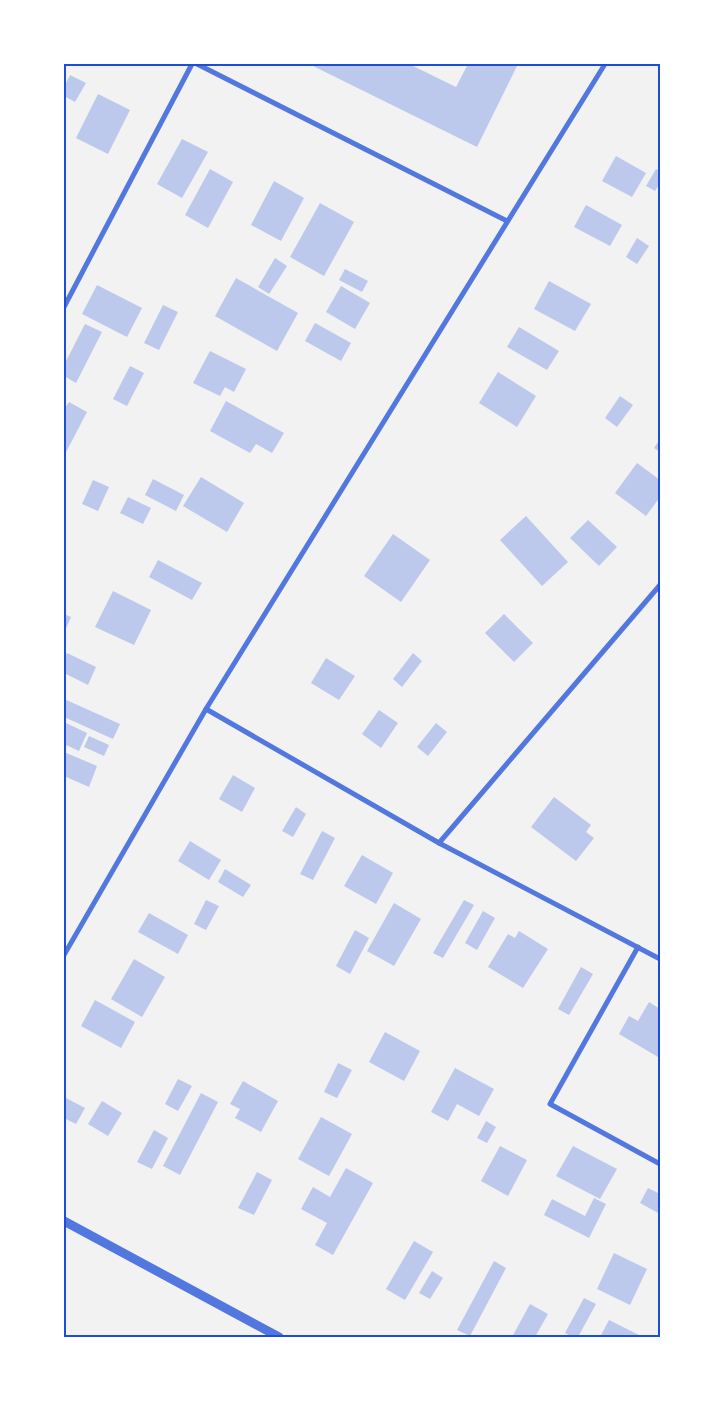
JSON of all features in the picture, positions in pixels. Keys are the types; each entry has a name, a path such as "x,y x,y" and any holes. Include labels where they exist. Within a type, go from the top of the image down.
{"street":[{"path":"64,306 192,64"},
{"path":"197,64 507,221"},
{"path":"64,955 206,709 605,64"},
{"path":"439,842 660,585"},
{"path":"206,709 439,842 660,959"},
{"path":"638,947 550,1104 660,1164"},
{"path":"64,1221 279,1337"}],"building":[{"path":"309,64 409,64 456,87 468,64 518,64 477,147"},
{"path":"70,75 86,83 75,102 64,96 64,87"},
{"path":"98,94 130,110 108,154 76,138"},
{"path":"182,139 208,152 182,198 157,184"},
{"path":"616,156 646,173 632,197 602,181"},
{"path":"210,169 233,182 208,228 185,215"},
{"path":"656,169 660,171 660,183 655,191 646,186"},
{"path":"274,181 304,198 281,241 251,225"},
{"path":"320,203 354,222 324,276 290,257"},
{"path":"586,205 622,225 610,246 574,227"},
{"path":"637,238 649,246 637,264 626,257"},
{"path":"275,258 287,266 269,294 258,287"},
{"path":"345,269 368,281 362,292 339,280"},
{"path":"236,278 298,313 277,351 215,316"},
{"path":"549,281 591,304 575,331 534,309"},
{"path":"97,285 142,308 127,337 82,314"},
{"path":"341,286 370,303 355,329 326,312"},
{"path":"163,305 178,312 159,350 144,343"},
{"path":"315,323 351,343 341,361 305,341"},
{"path":"85,324 102,332 76,383 64,376 64,365"},
{"path":"519,327 559,351 547,370 507,347"},
{"path":"210,351 246,369 234,392 225,387 220,396 193,383"},
{"path":"130,366 144,373 127,406 113,399"},
{"path":"498,372 536,396 517,427 479,403"},
{"path":"620,396 633,405 617,427 605,418"},
{"path":"226,401 284,433 272,453 256,444 250,453 210,431"},
{"path":"69,402 87,412 64,456 64,410"},
{"path":"660,439 660,452 654,448"},
{"path":"637,463 660,480 660,497 646,516 615,493"},
{"path":"201,477 244,503 227,532 183,506"},
{"path":"153,479 184,495 176,511 145,495"},
{"path":"93,480 109,487 98,511 82,504"},
{"path":"128,497 151,508 143,524 120,513"},
{"path":"526,516 568,562 542,586 500,540"},
{"path":"588,520 617,547 599,566 570,538"},
{"path":"393,534 430,560 401,602 364,576"},
{"path":"158,560 202,583 192,600 149,577"},
{"path":"113,591 151,610 134,645 95,627"},
{"path":"64,614 71,617 64,633"},
{"path":"504,614 533,643 514,662 485,633"},
{"path":"67,653 96,667 88,685 64,673 64,659"},
{"path":"413,653 422,661 402,687 393,679"},
{"path":"326,658 355,676 339,700 311,683"},
{"path":"64,699 120,724 113,739 64,717"},
{"path":"379,710 398,723 381,748 362,734"},
{"path":"64,722 87,733 79,751 64,744"},
{"path":"436,723 447,732 428,756 417,747"},
{"path":"89,736 109,745 104,756 84,747"},
{"path":"64,752 97,766 89,787 64,776"},
{"path":"233,775 255,788 242,812 219,799"},
{"path":"554,797 591,825 586,832 594,838 576,861 531,827"},
{"path":"296,807 306,814 293,837 282,831"},
{"path":"322,831 335,838 313,880 300,874"},
{"path":"190,841 221,860 209,880 178,861"},
{"path":"362,855 393,873 376,904 344,886"},
{"path":"225,869 251,885 243,897 218,882"},
{"path":"206,900 219,906 206,930 194,924"},
{"path":"464,900 474,905 443,958 433,953"},
{"path":"394,903 421,919 394,966 367,951"},
{"path":"483,911 495,918 477,950 465,943"},
{"path":"149,913 188,935 178,954 138,932"},
{"path":"355,930 369,938 350,974 336,966"},
{"path":"519,931 548,949 523,988 488,967 508,934 515,938"},
{"path":"134,959 165,977 142,1017 111,999"},
{"path":"581,967 593,974 569,1015 558,1009"},
{"path":"95,1000 135,1022 121,1048 81,1026"},
{"path":"649,1002 660,1009 660,1052 658,1057 619,1034 629,1016 638,1021"},
{"path":"385,1032 420,1051 404,1081 369,1062"},
{"path":"338,1063 352,1070 337,1098 324,1092"},
{"path":"455,1068 494,1089 479,1116 457,1104 448,1121 431,1112"},
{"path":"178,1079 192,1086 178,1111 165,1104"},
{"path":"243,1081 278,1101 261,1132 235,1118 240,1109 230,1104"},
{"path":"201,1093 218,1102 180,1175 163,1166"},
{"path":"64,1097 85,1108 76,1124 64,1118"},
{"path":"102,1101 122,1113 108,1136 88,1124"},
{"path":"321,1117 352,1134 329,1176 298,1159"},
{"path":"486,1121 496,1127 487,1143 477,1138"},
{"path":"154,1130 168,1138 152,1169 137,1162"},
{"path":"500,1146 527,1160 508,1196 481,1181"},
{"path":"573,1146 617,1169 600,1199 556,1176"},
{"path":"346,1168 373,1183 333,1255 315,1245 327,1223 301,1209 313,1187 330,1197"},
{"path":"257,1172 272,1180 254,1215 238,1208"},
{"path":"648,1188 660,1194 660,1214 640,1203"},
{"path":"594,1198 606,1204 589,1238 544,1215 552,1199 585,1216"},
{"path":"414,1241 433,1252 405,1300 386,1289"},
{"path":"614,1253 647,1269 630,1305 597,1289"},
{"path":"494,1261 506,1268 470,1336 457,1330"},
{"path":"432,1271 443,1278 430,1299 419,1293"},
{"path":"584,1298 596,1304 578,1337 573,1337 565,1333"},
{"path":"530,1304 548,1314 535,1337 512,1337"},
{"path":"609,1320 643,1337 600,1337"}]}
